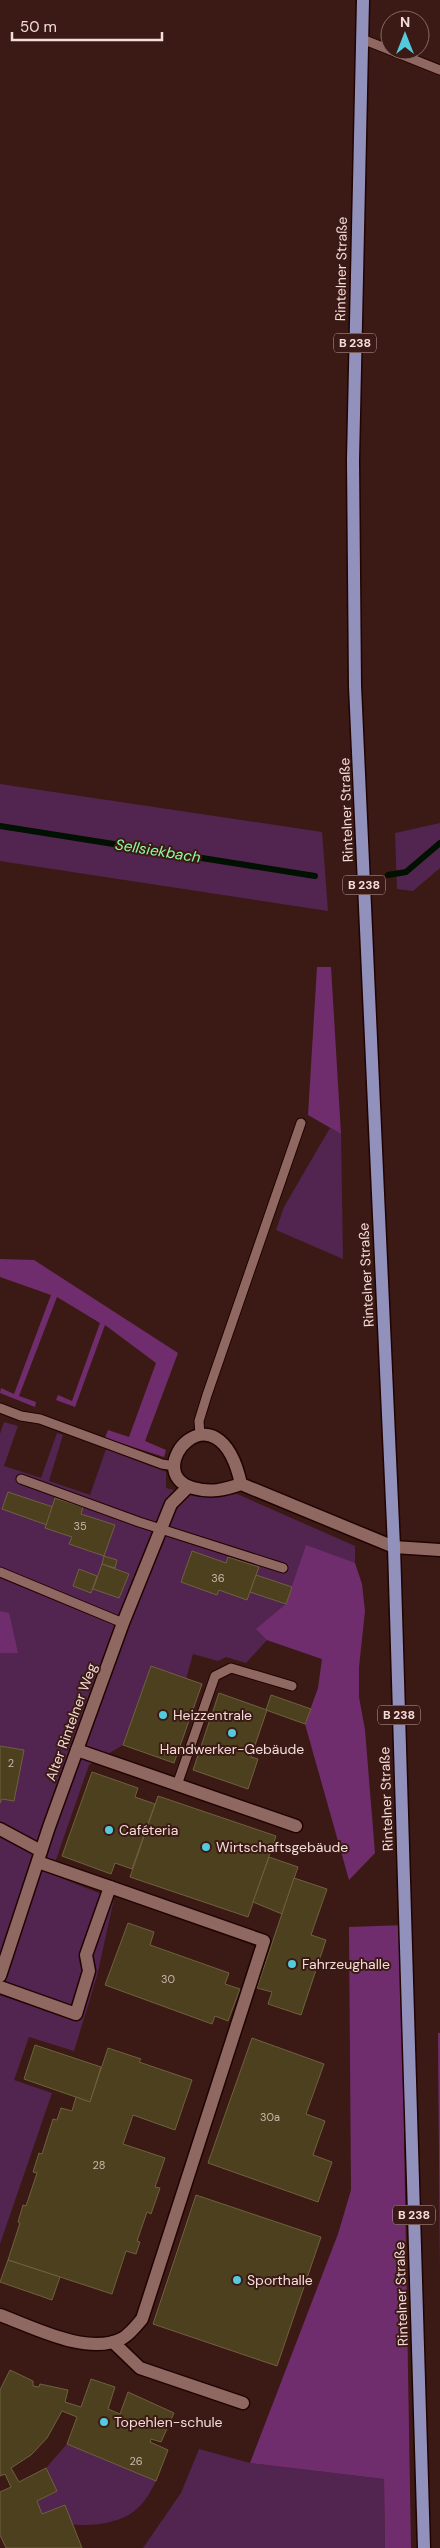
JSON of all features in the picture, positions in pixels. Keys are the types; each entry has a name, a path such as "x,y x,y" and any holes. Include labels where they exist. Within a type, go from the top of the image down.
{"main road":[{"name":"Rintelner Straße","path":"363,0 353,460 354,618 378,1226 394,1547 424,2548"}],"street":[{"path":"241,1484 237,1466 227,1448 215,1437 200,1434 184,1442 178,1450 175,1466 180,1480 188,1487 207,1492 227,1489 241,1484 394,1547 440,1550"},
{"name":"Alter Rintelner Weg","path":"0,1976 5,1945 39,1857 123,1623 171,1504 188,1487"},
{"path":"77,1750 296,1826"},
{"path":"0,1829 39,1857 110,1888 264,1941 142,2319 132,2332 114,2342 94,2345 78,2343 0,2315"},
{"path":"0,1987 76,2014 89,1971 86,1955 110,1888"},
{"path":"114,2342 140,2368 243,2403"}],"lane":[{"path":"362,39 380,46"},
{"path":"415,60 440,70"},
{"path":"200,1434 199,1421 204,1404 301,1123"},
{"path":"0,1408 21,1416 40,1419 162,1464 175,1466"},
{"path":"21,1479 160,1529 283,1568"},
{"path":"0,1572 123,1623"},
{"path":"177,1785 215,1676 230,1668 292,1686"}],"shaded area":[{"path":"0,784 322,832 328,911 0,861"},
{"path":"440,823 440,868 413,891 397,889 395,833"},
{"path":"317,967 331,967 341,1134 308,1115"},
{"path":"330,1128 341,1134 343,1259 276,1230 284,1207"},
{"path":"0,1259 34,1260 178,1353 145,1441 166,1450 164,1457 105,1438 108,1430 129,1437 156,1363 105,1325 75,1407 56,1400 58,1395 72,1401 100,1323 57,1297 19,1396 36,1402 35,1407 0,1393 1,1388 14,1394 51,1295 0,1277"},
{"path":"4,1422 18,1426 4,1466 41,1478 57,1433 63,1435 49,1481 90,1495 106,1449 166,1472 166,1488 201,1497 237,1494 355,1546 355,1563 322,1659 267,1640 246,1663 226,1657 218,1661 193,1654 186,1679 151,1666 123,1745 89,1765 51,1874 114,1899 97,1976 74,2051 29,2037 14,2080 52,2093 0,2244 0,1434"},
{"path":"306,1545 355,1563 362,1584 365,1611 359,1667 359,1697 365,1730 375,1853 349,1880 305,1724 318,1688 322,1659 267,1640 256,1629 286,1604"},
{"path":"0,1611 9,1613 18,1653 0,1653"},
{"path":"405,1925 404,2134 411,2548 385,2548 384,2479 250,2463 338,2234 351,2190 349,1927"},
{"path":"438,2033 440,2033 440,2272"},
{"path":"67,2444 156,2481 137,2509 120,2519 79,2525 42,2514 37,2501 57,2491 46,2468"},
{"path":"199,2449 250,2463 384,2479 385,2548 143,2548 181,2493"}],"building":[{"path":"8,1492 53,1507 47,1525 2,1509"},
{"path":"55,1498 83,1507 81,1514 115,1525 104,1556 69,1544 72,1537 45,1528"},
{"path":"192,1551 226,1563 228,1557 259,1567 247,1600 219,1590 217,1595 181,1582"},
{"path":"104,1556 117,1560 115,1568 102,1564"},
{"path":"102,1564 129,1574 119,1598 93,1589"},
{"path":"79,1569 97,1576 91,1593 73,1586"},
{"path":"256,1575 292,1587 286,1604 250,1592"},
{"name":"Heizzentrale","path":"151,1666 202,1684 174,1763 123,1745"},
{"name":"Handwerker-Gebäude","path":"219,1693 267,1710 251,1757 258,1759 248,1789 193,1770"},
{"path":"271,1695 311,1709 305,1724 266,1710"},
{"path":"0,1746 24,1750 14,1801 2,1799 0,1803"},
{"name":"Caféteria","path":"92,1772 138,1788 135,1797 155,1804 132,1869 115,1863 111,1874 62,1856"},
{"name":"Wirtschaftsgebäude","path":"158,1796 276,1836 248,1917 130,1877"},
{"path":"269,1857 298,1867 282,1914 253,1902"},
{"name":"Fahrzeughalle","path":"294,1878 327,1889 311,1935 326,1940 301,2015 268,2004 272,1992 257,1988"},
{"path":"128,1923 154,1932 150,1945 229,1973 225,1984 240,1989 228,2021 215,2016 212,2024 105,1985"},
{"path":"252,2038 324,2064 306,2114 325,2121 313,2155 332,2162 318,2202 208,2163"},
{"path":"35,2045 101,2067 90,2102 24,2079"},
{"path":"108,2048 141,2059 139,2062 192,2080 175,2130 133,2115 123,2144 165,2158 155,2187 160,2188 151,2214 147,2212 137,2241 140,2242 136,2254 126,2251 112,2294 8,2260 20,2223 18,2222 23,2205 26,2206 37,2173 33,2172 39,2153 42,2154 53,2119 57,2120 61,2108 72,2111 76,2097 90,2102"},
{"name":"Sporthalle","path":"196,2195 321,2237 277,2366 153,2324"},
{"path":"8,2260 60,2277 52,2300 0,2282"},
{"path":"10,2370 33,2381 33,2386 39,2387 40,2384 68,2390 65,2402 81,2407 91,2379 115,2387 108,2409 120,2414 128,2392 174,2413 161,2442 151,2439 150,2442 168,2450 156,2481 67,2444 77,2417 62,2411 47,2438 31,2455 11,2468 19,2482 46,2468 57,2491 37,2501 42,2514 65,2505 82,2548 6,2548 0,2535 0,2492 11,2487 5,2474 0,2476 0,2390"}],"waterway":[{"name":"Sellsiekbach","path":"0,826 315,876"},
{"name":"Sellsiekbach","path":"388,875 406,872 440,843"}],"place":[{"name":"Heizzentrale","path":"163,1715"},
{"name":"Handwerker-Gebäude","path":"232,1733"},
{"name":"Caféteria","path":"109,1830"},
{"name":"Wirtschaftsgebäude","path":"206,1847"},
{"name":"Fahrzeughalle","path":"292,1964"},
{"name":"Sporthalle","path":"237,2280"},
{"name":"Topehlen-schule","path":"104,2422"}]}
